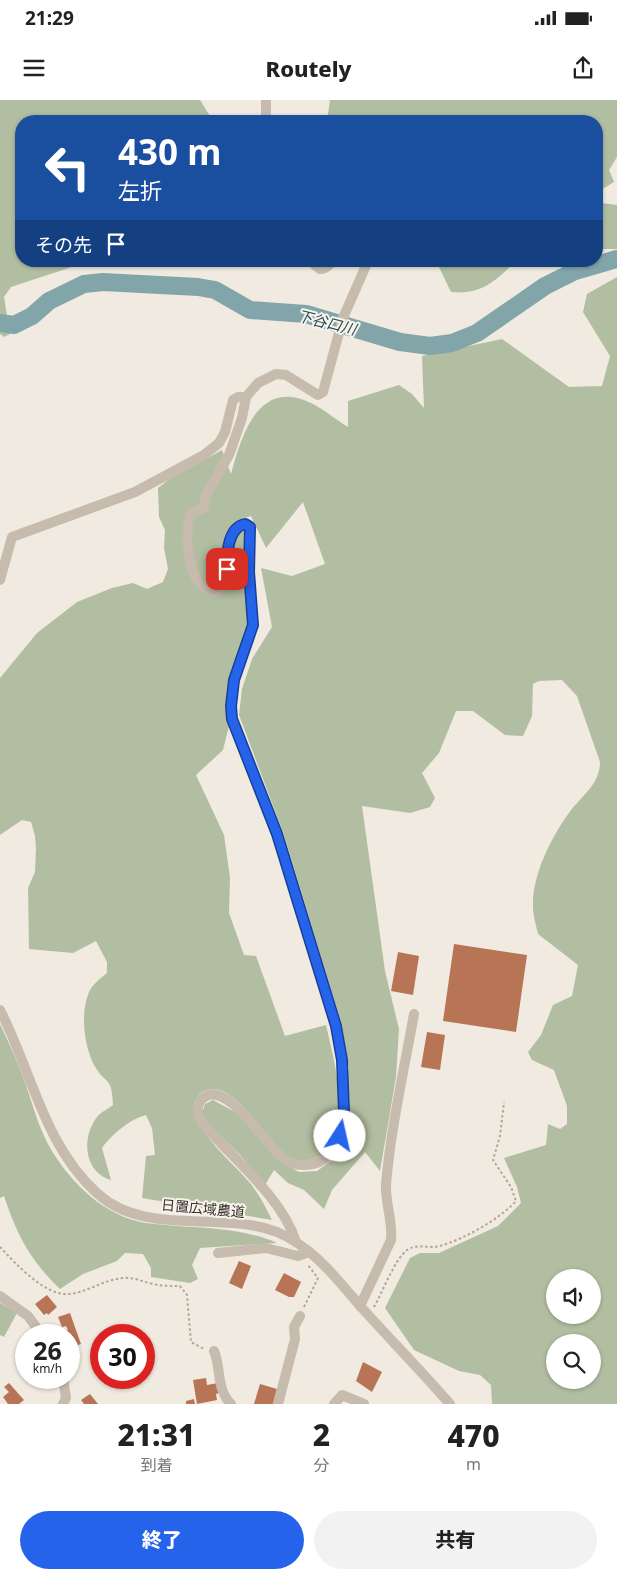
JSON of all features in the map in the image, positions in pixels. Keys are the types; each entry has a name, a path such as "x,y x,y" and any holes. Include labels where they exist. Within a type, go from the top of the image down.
{"street":[{"path":"266,100 266,115"},
{"path":"296,1242 293,1231 258,1182 202,1123 197,1112 198,1104 204,1097 211,1094 221,1097 238,1107 283,1158 305,1166 326,1158 336,1146 344,1112 342,1060 336,1026 277,834 232,719 231,706 234,680 253,625 249,572 250,527 245,524 241,525 232,536 228,550 225,576 215,594 208,592 192,569 188,550 188,521 192,513 204,508 205,497 229,455 242,418 246,397 266,378 276,374 286,375 318,396 324,392 344,318 365,267"},
{"path":"0,580 12,537 142,488 204,455 219,443 225,432 233,400 238,397 246,397"},
{"name":"日置広域農道","path":"0,1010 21,1055 45,1119 60,1149 69,1164 99,1195 116,1208 136,1215 244,1225 276,1232 296,1242 336,1277 360,1306 450,1404"},
{"path":"360,1306 392,1240 386,1186 390,1152 414,1014"},
{"path":"218,1253 266,1248 298,1256 309,1252"},
{"path":"0,1296 28,1316 34,1324"},
{"path":"278,1404 296,1339 294,1327 300,1316"},
{"path":"214,1351 218,1377 227,1400 231,1404"},
{"path":"63,1404 66,1398 65,1389"},
{"path":"334,1404 342,1395 364,1404"}],"path":[{"path":"369,1315 385,1288 398,1259 405,1251 420,1246 439,1247 489,1224 508,1210 516,1201 506,1179 493,1160 500,1136 504,1102"},
{"path":"0,1247 42,1285 62,1293 68,1294 105,1281 132,1277 155,1284 180,1286 187,1296 192,1342 195,1346 214,1351"},
{"path":"300,1316 318,1278 306,1263 309,1252"}],"green space":[{"path":"0,100 200,100 209,115 15,115 15,267 72,267 11,287 4,297 10,334 4,337 0,334"},
{"path":"330,100 617,100 617,157 609,170 614,182 603,189 603,115 328,115"},
{"path":"603,203 617,205 617,249 603,249"},
{"path":"439,267 510,267 480,289 451,292"},
{"path":"617,277 617,1404 492,1404 491,1385 480,1375 459,1371 414,1350 385,1308 410,1258 420,1253 439,1253 498,1226 521,1203 517,1187 504,1158 546,1145 548,1124 560,1129 567,1124 567,1106 554,1070 532,1060 528,1052 541,1035 553,1005 572,996 578,965 538,934 533,907 536,882 550,843 571,810 594,782 599,769 600,762 577,696 562,680 539,681 533,684 532,716 523,736 505,735 473,711 456,711 439,753 422,773 435,798 430,807 410,813 362,806 385,971 399,1029 396,1077 380,1171 365,1152 332,1190 324,1209 304,1190 288,1183 274,1170 265,1185 241,1156 207,1123 202,1113 205,1104 213,1100 235,1112 284,1164 299,1172 317,1171 332,1160 346,1142 349,1069 342,1025 284,835 239,715 242,689 252,659 272,627 261,568 292,576 325,564 303,502 266,548 251,516 238,520 248,531 247,570 257,606 258,624 236,657 228,685 226,709 229,726 223,750 196,775 224,835 230,878 229,913 244,955 256,956 285,1036 326,1025 337,1077 339,1098 339,1117 336,1135 328,1149 315,1158 304,1161 286,1156 278,1149 249,1113 227,1093 215,1089 204,1091 194,1102 200,1125 207,1136 253,1187 272,1220 142,1198 146,1156 155,1155 152,1128 146,1115 121,1128 102,1148 111,1180 95,1170 90,1162 87,1144 92,1125 99,1115 113,1105 110,1085 98,1072 91,1057 84,1029 84,1019 86,1000 90,989 107,973 107,962 96,941 73,953 29,949 28,888 35,872 35,836 31,822 22,820 0,835 0,678 37,633 77,602 112,588 133,583 147,589 163,582 168,569 164,548 165,530 159,517 158,488 168,480 222,450 231,474 248,427 266,403 279,398 294,397 317,406 348,427 348,401 399,385 412,394 424,408 422,356 502,339 569,387 602,386 610,356 583,312 587,294"},
{"path":"0,1024 20,1069 38,1122 47,1142 60,1163 91,1197 117,1214 131,1220 163,1225 229,1230 261,1237 277,1243 200,1248 192,1265 198,1279 190,1283 151,1277 151,1268 143,1254 125,1253 117,1261 83,1274 60,1289 40,1268 14,1223 4,1196 0,1198"},
{"path":"0,1303 17,1313 4,1337 0,1335"}],"building":[{"path":"454,944 527,955 516,1032 443,1021"},
{"path":"398,952 419,956 413,995 391,991"},
{"path":"427,1032 445,1035 440,1070 421,1067"},
{"path":"239,1261 251,1266 242,1289 229,1283"},
{"path":"284,1273 301,1282 294,1297 289,1297 275,1290"},
{"path":"47,1295 57,1307 48,1315 47,1313 44,1315 35,1304"},
{"path":"70,1313 74,1324 61,1324 58,1317"},
{"path":"363,1362 382,1372 372,1392 356,1381"},
{"path":"206,1378 207,1385 218,1383 219,1393 216,1394 217,1400 197,1404 193,1380"},
{"path":"9,1383 24,1400 19,1404 8,1404 3,1397 9,1392 4,1387"},
{"path":"260,1384 277,1389 273,1404 254,1404"},
{"path":"90,1394 98,1404 84,1404 81,1400"},
{"path":"194,1399 195,1404 186,1404 186,1401"}],"waterway":[{"name":"下谷口川","path":"603,263 617,259"},
{"name":"下谷口川","path":"0,323 14,325 32,316 49,301 84,284 103,282 198,287 215,290 250,310 306,314 400,342 430,346 452,343 477,333 545,286 575,271 589,267"}],"route":[{"path":"227,569 228,550 232,536 241,525 245,524 250,527 249,572 253,625 234,680 231,706 232,719 277,834 336,1026 342,1060 344,1112 340,1136"}]}
